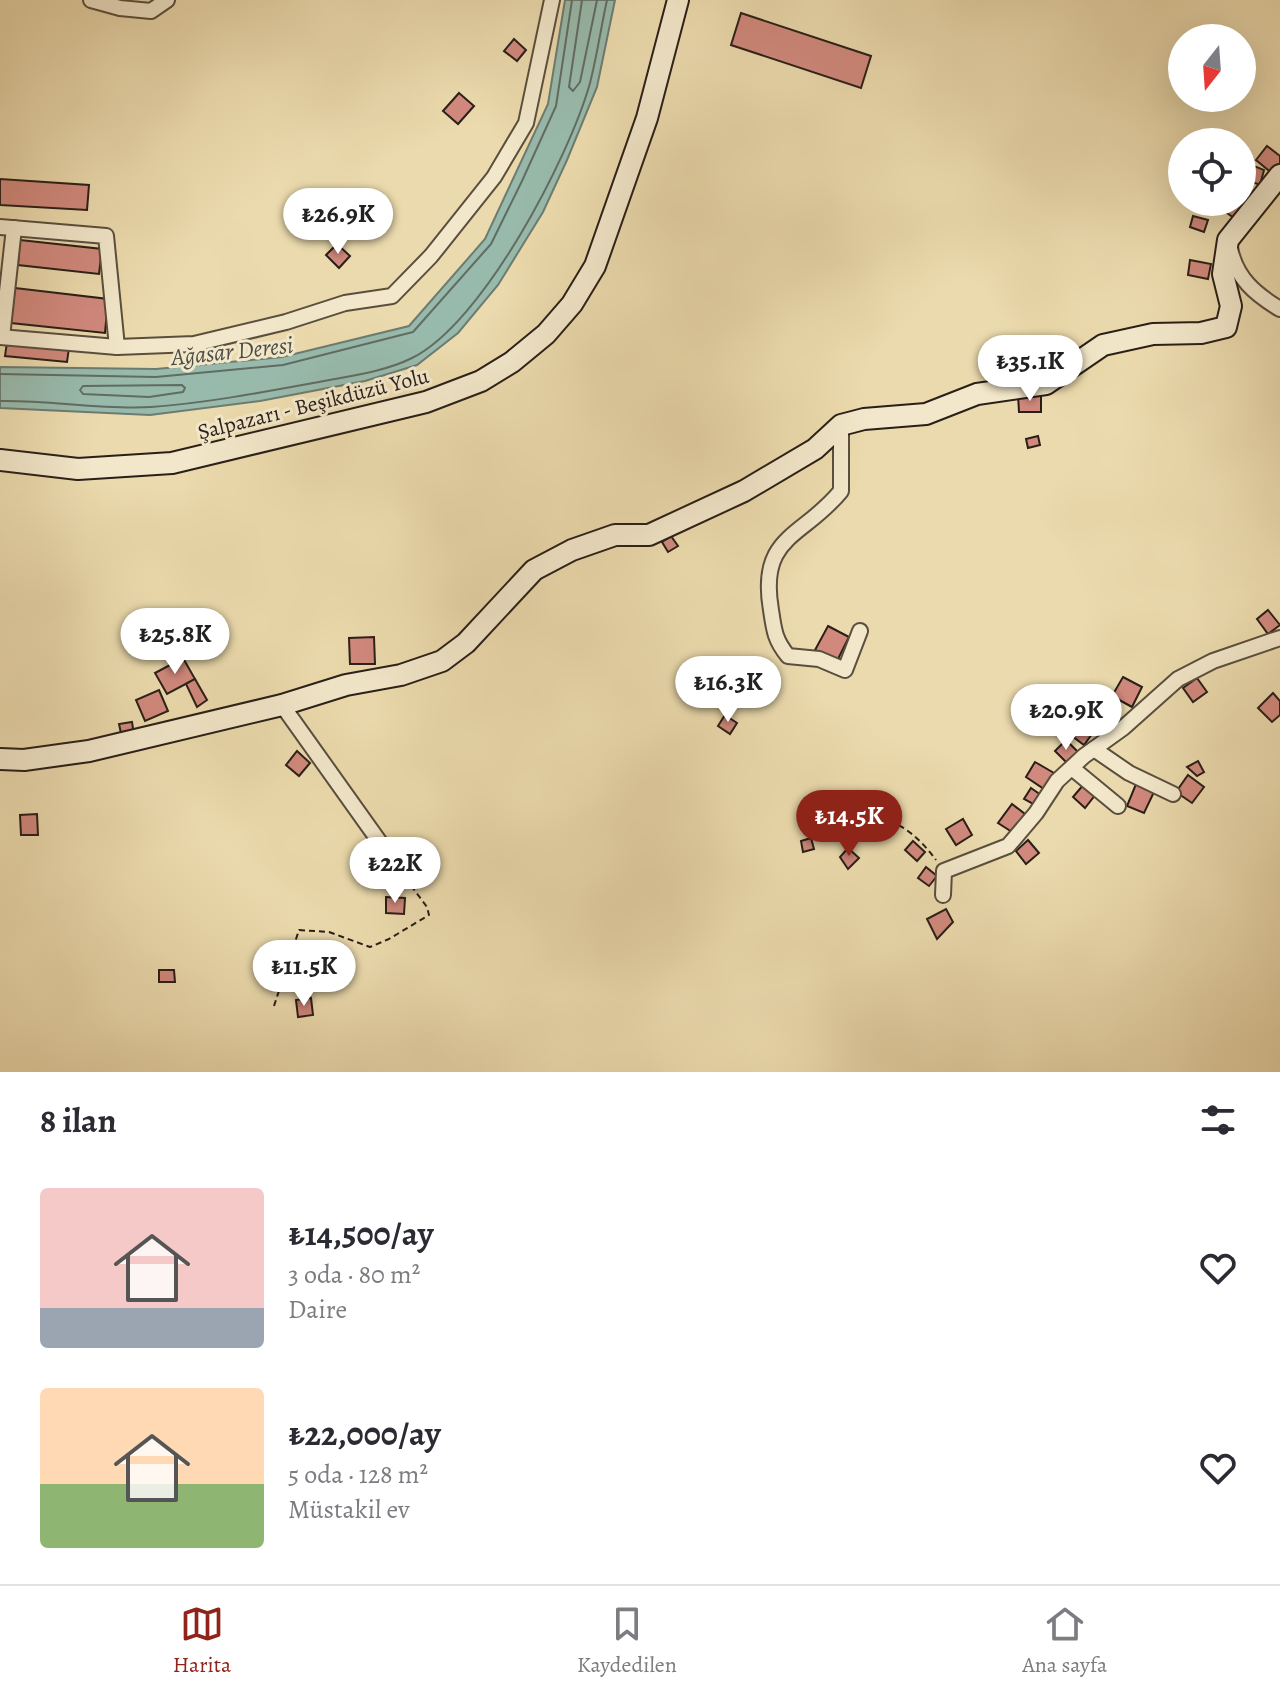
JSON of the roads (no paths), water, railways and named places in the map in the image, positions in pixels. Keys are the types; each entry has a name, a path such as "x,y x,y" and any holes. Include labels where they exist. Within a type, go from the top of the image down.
{"street":[{"path":"91,0 120,8 151,11 167,0"},
{"path":"117,347 106,236 7,227 1,337 117,347 194,344 286,322 345,303 392,296 431,256 494,177 526,123 552,0"},
{"name":"Şalpazarı - Beşikdüzü Yolu","path":"0,460 78,469 172,463 426,402 481,381 512,362 546,334 572,304 595,266 647,118 678,0"},
{"path":"0,759 24,760 89,751 282,705 346,685 401,675 442,661 466,643 534,570 572,550 615,535 649,535 744,491 815,449 841,425 864,419 926,414 977,394 1046,384 1103,345 1153,334 1201,333 1226,327 1231,306 1223,274 1228,240 1280,175"},
{"path":"1228,240 1240,275 1256,295 1280,309"},
{"path":"841,425 841,491 826,510 787,537 771,562 766,583 776,641 788,656 819,659 845,670 860,631"},
{"path":"943,895 944,871 1008,846 1036,813 1057,781 1178,679 1213,661 1280,638"},
{"path":"282,705 396,865"},
{"path":"1094,749 1129,773 1173,794"},
{"path":"1072,768 1118,806"}],"water":[{"path":"565,0 615,0 597,87 543,212 498,285 458,333 417,365 365,381 260,401 150,415 0,408 0,367 156,369 282,357 409,326 485,239 548,104"}],"water label":[{"name":"Ağasar Deresi","path":"232,351"}]}
